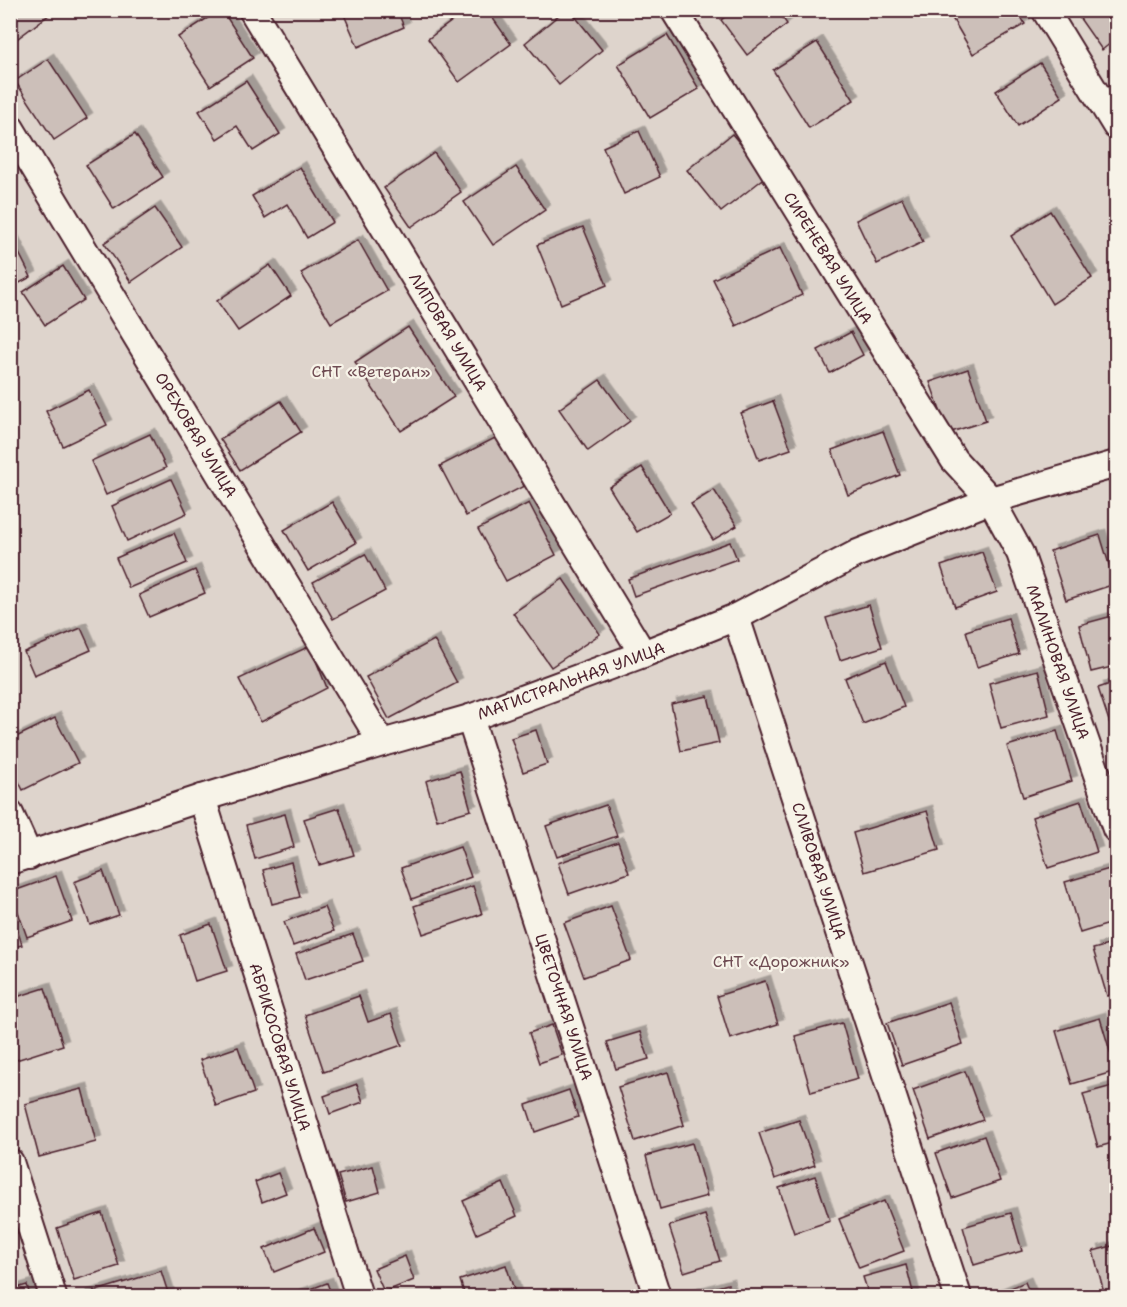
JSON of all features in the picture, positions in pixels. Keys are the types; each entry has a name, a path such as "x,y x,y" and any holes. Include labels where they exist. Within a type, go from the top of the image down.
{"street":[{"name":"ЛИПОВАЯ УЛИЦА","path":"252,10 643,654"},
{"name":"СИРЕНЕВАЯ УЛИЦА","path":"674,10 954,460 991,500"},
{"path":"1045,10 1116,126"},
{"name":"ОРЕХОВАЯ УЛИЦА","path":"10,127 382,743"},
{"name":"МАГИСТРАЛЬНАЯ УЛИЦА","path":"20,859 202,798 470,718 736,617 858,553 991,500 1116,464"},
{"name":"МАЛИНОВАЯ УЛИЦА","path":"991,500 1020,553 1116,829"},
{"name":"СЛИВОВАЯ УЛИЦА","path":"736,617 958,1296"},
{"name":"ЦВЕТОЧНАЯ УЛИЦА","path":"470,718 657,1296"},
{"name":"АБРИКОСОВАЯ УЛИЦА","path":"202,798 358,1296"},
{"path":"10,814 20,859"},
{"path":"10,1162 52,1296"}],"green space":[{"path":"10,11 1116,11 1116,1296 11,1296"}],"building":[{"path":"10,10 54,10 54,11 10,44"},
{"path":"220,10 253,58 210,86 178,37"},
{"path":"342,10 397,10 404,27 358,47"},
{"path":"467,10 487,10 511,44 459,82 428,39"},
{"path":"565,10 570,10 602,50 559,85 525,43"},
{"path":"734,10 777,10 787,24 747,55 721,20"},
{"path":"949,10 1017,10 1025,24 973,54"},
{"path":"1074,10 1116,10 1116,39 1102,50"},
{"path":"667,35 699,89 650,118 618,65"},
{"path":"817,42 854,100 809,128 773,70"},
{"path":"48,59 87,118 54,140 15,81"},
{"path":"1040,63 1062,97 1018,126 996,91"},
{"path":"246,81 280,134 253,151 237,126 217,139 199,111"},
{"path":"639,131 660,177 624,194 603,147"},
{"path":"135,134 163,177 114,209 86,165"},
{"path":"732,134 767,176 721,212 687,170"},
{"path":"434,153 461,192 411,227 384,188"},
{"path":"300,167 333,222 307,238 287,204 265,218 252,196"},
{"path":"516,167 545,210 493,245 464,202"},
{"path":"902,198 923,242 877,264 856,220"},
{"path":"155,208 182,247 131,282 104,243"},
{"path":"1050,211 1092,278 1052,304 1011,236"},
{"path":"583,227 607,285 561,304 537,245"},
{"path":"10,237 31,277 10,288"},
{"path":"358,240 387,291 331,323 301,273"},
{"path":"780,248 802,295 736,326 713,279"},
{"path":"270,265 291,296 238,331 217,301"},
{"path":"63,266 84,300 45,325 23,292"},
{"path":"408,327 454,397 401,431 355,362"},
{"path":"851,332 863,355 830,373 818,350"},
{"path":"968,369 986,421 948,433 930,382"},
{"path":"600,380 630,421 588,451 559,409"},
{"path":"89,390 107,425 63,446 46,411"},
{"path":"281,401 301,432 240,470 220,439"},
{"path":"773,401 791,449 759,460 741,413"},
{"path":"883,431 900,475 848,495 832,450"},
{"path":"150,434 166,468 106,495 91,461"},
{"path":"499,436 524,486 466,516 440,466"},
{"path":"642,467 670,513 637,532 609,487"},
{"path":"171,479 187,513 127,541 112,506"},
{"path":"714,490 737,526 713,540 691,504"},
{"path":"332,502 356,543 308,571 284,530"},
{"path":"529,503 556,555 506,581 478,529"},
{"path":"174,533 187,563 129,588 116,558"},
{"path":"1100,535 1115,584 1066,600 1050,551"},
{"path":"730,542 737,559 634,596 628,579"},
{"path":"982,552 997,592 955,607 941,566"},
{"path":"365,554 385,591 333,619 313,582"},
{"path":"195,570 205,593 149,617 139,595"},
{"path":"563,579 600,634 551,667 513,613"},
{"path":"869,605 882,647 840,660 826,618"},
{"path":"1116,615 1116,666 1091,672 1079,625"},
{"path":"1008,618 1019,654 977,667 966,631"},
{"path":"81,628 91,650 34,675 24,652"},
{"path":"434,640 457,683 389,719 366,677"},
{"path":"310,646 327,688 261,722 239,679"},
{"path":"886,661 904,707 863,724 845,678"},
{"path":"1038,670 1049,715 1001,728 989,683"},
{"path":"1116,682 1116,742 1098,688"},
{"path":"708,696 719,743 681,751 671,704"},
{"path":"55,718 78,763 23,790 10,764 10,740"},
{"path":"536,730 547,764 523,772 511,738"},
{"path":"1057,731 1072,781 1023,797 1007,746"},
{"path":"460,771 471,810 437,820 426,781"},
{"path":"1081,801 1097,852 1048,868 1032,817"},
{"path":"606,805 617,836 557,857 546,826"},
{"path":"339,808 354,855 319,865 304,819"},
{"path":"927,811 939,850 864,872 853,833"},
{"path":"285,814 294,847 255,859 246,825"},
{"path":"618,842 629,873 569,894 558,863"},
{"path":"460,847 471,877 412,899 401,868"},
{"path":"291,862 300,897 272,904 263,870"},
{"path":"1116,867 1116,922 1080,933 1065,882"},
{"path":"103,871 119,915 90,925 74,882"},
{"path":"56,876 72,921 27,937 11,892"},
{"path":"473,886 482,914 423,934 414,906"},
{"path":"10,905 22,945 10,948"},
{"path":"611,906 631,960 584,977 564,923"},
{"path":"324,907 334,931 293,946 284,922"},
{"path":"211,924 227,971 195,981 180,935"},
{"path":"353,934 363,961 305,980 296,954"},
{"path":"1116,943 1116,994 1107,996 1093,949"},
{"path":"765,981 778,1024 730,1039 717,996"},
{"path":"45,988 63,1045 10,1062 10,999"},
{"path":"359,996 368,1022 391,1014 402,1045 324,1072 305,1015"},
{"path":"949,1002 963,1044 902,1065 887,1023"},
{"path":"1100,1018 1116,1071 1072,1084 1056,1031"},
{"path":"842,1023 858,1079 811,1092 795,1036"},
{"path":"552,1025 562,1055 539,1063 529,1033"},
{"path":"640,1032 649,1059 616,1069 607,1042"},
{"path":"238,1047 254,1093 216,1106 200,1060"},
{"path":"965,1071 983,1120 930,1139 913,1090"},
{"path":"668,1072 684,1125 635,1141 618,1087"},
{"path":"357,1084 363,1102 330,1114 324,1096"},
{"path":"1116,1085 1116,1142 1098,1147 1083,1094"},
{"path":"82,1089 96,1142 39,1157 25,1104"},
{"path":"569,1090 578,1117 535,1132 526,1105"},
{"path":"799,1120 815,1165 775,1179 759,1133"},
{"path":"984,1136 1000,1181 952,1198 936,1153"},
{"path":"692,1143 707,1196 660,1209 646,1156"},
{"path":"373,1166 380,1192 346,1202 338,1175"},
{"path":"278,1173 286,1193 262,1202 255,1182"},
{"path":"815,1176 830,1221 794,1233 779,1188"},
{"path":"503,1183 517,1216 477,1234 463,1201"},
{"path":"884,1201 904,1251 859,1268 839,1219"},
{"path":"102,1213 119,1266 74,1280 57,1228"},
{"path":"1011,1213 1022,1251 974,1265 963,1227"},
{"path":"705,1215 720,1261 684,1272 669,1226"},
{"path":"314,1228 324,1252 274,1272 264,1249"},
{"path":"1116,1245 1116,1294 1105,1296 1093,1251"},
{"path":"405,1256 414,1280 384,1292 374,1269"},
{"path":"506,1265 516,1296 465,1296 460,1280"},
{"path":"906,1265 914,1296 869,1296 863,1277"},
{"path":"161,1271 169,1296 80,1296"},
{"path":"1025,1282 1031,1296 992,1296"},
{"path":"327,1283 332,1296 292,1296"},
{"path":"728,1284 731,1296 689,1296 689,1295"},
{"path":"27,1285 30,1296 10,1296 10,1290"}],"park label":[{"name":"СНТ «Ветеран»","path":"371,371"},
{"name":"СНТ «Дорожник»","path":"781,961"}]}
